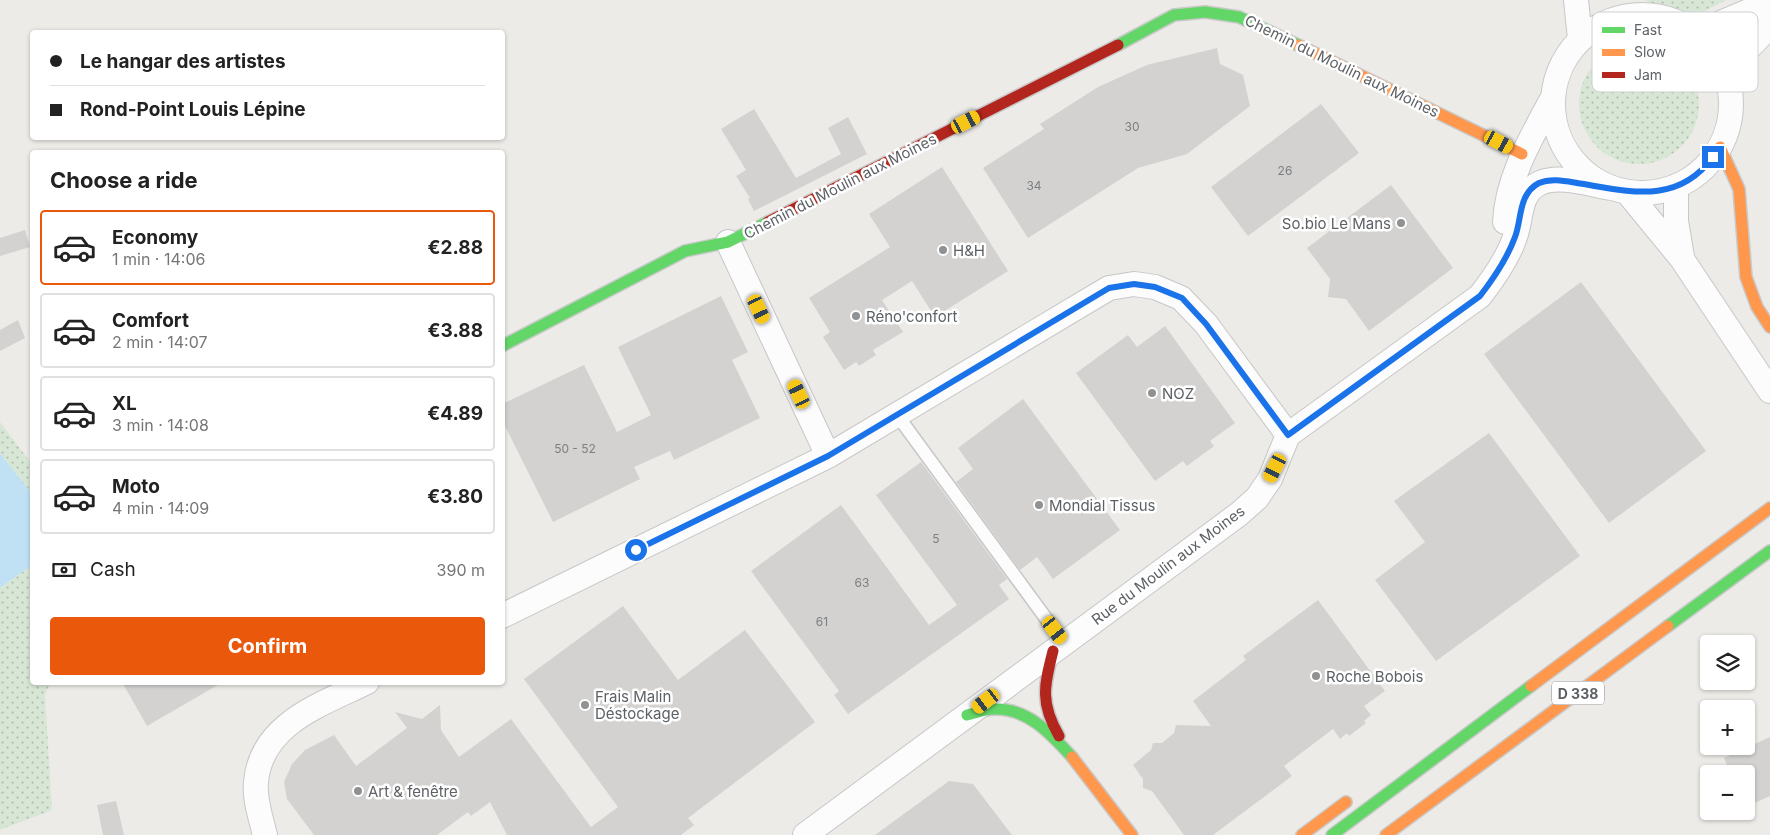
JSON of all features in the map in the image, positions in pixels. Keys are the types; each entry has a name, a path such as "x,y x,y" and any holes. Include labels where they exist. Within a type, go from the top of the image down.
{"main road":[{"name":"Chemin du Moulin aux Moines","path":"505,344 685,251 728,242 1174,16 1205,12 1239,17 1522,154"},
{"path":"1720,147 1739,189 1746,277 1756,307 1770,327"},
{"name":"D 338","path":"1332,835 1770,508"},
{"name":"D 338","path":"1386,835 1770,551"},
{"path":"1508,689 1600,636"},
{"path":"1059,647 1044,684 1043,700 1050,720 1072,757"},
{"path":"967,715 997,708 1023,714 1038,722 1072,757 1132,835"},
{"path":"1302,835 1359,792"}],"street":[{"path":"1576,0 1580,39"},
{"path":"1746,12 1770,2"},
{"path":"1758,38 1770,26"},
{"path":"1592,30 1569,50 1557,74 1552,99 1555,128 1567,154 1586,175 1619,190 1682,259 1770,391"},
{"path":"505,615 828,456 1109,288 1134,284 1155,287 1182,298 1206,324 1288,435 1480,296 1495,277 1515,237 1521,206 1528,195 1540,183 1563,180 1643,194 1666,190 1676,186 1688,180 1706,166 1720,147 1729,123 1730,92"},
{"path":"1503,262 1505,219 1511,188 1522,154 1552,99"},
{"path":"1676,186 1676,221 1682,259"},
{"name":"Chemin du Moulin aux Moines","path":"728,242 828,456"},
{"name":"Rue du Moulin aux Moines","path":"805,835 1257,498 1273,472 1288,435"},
{"path":"265,835 256,782 263,756 275,736 295,718 361,685"}],"lane":[{"path":"897,415 1059,647"}],"green space":[{"path":"1645,0 1726,0 1703,12 1672,12"},
{"path":"1592,68 1592,92 1698,92 1698,116 1689,137 1672,154 1651,163 1627,163 1606,154 1589,137 1580,116 1580,92"},
{"path":"0,422 30,462 30,491 0,453"},
{"path":"30,566 30,685 49,685 45,695 52,810 0,830 0,588"}],"water":[{"path":"0,453 30,491 30,566 0,588"}],"building":[{"path":"1217,48 1220,64 1243,75 1250,106 1187,154 1138,168 1028,238 983,168 1044,129 1040,124 1098,87 1147,65"},
{"path":"1321,104 1359,153 1248,236 1211,187"},
{"path":"754,109 796,178 841,154 828,128 848,117 867,154 754,211 748,199 750,198 736,176 746,170 721,129"},
{"path":"942,167 1008,271 935,317 912,281 882,300 903,332 873,350 876,355 859,366 856,362 844,370 823,337 830,332 809,298 890,247 869,214"},
{"path":"1391,185 1453,268 1369,331 1346,299 1328,297 1330,279 1307,248"},
{"path":"25,230 30,247 0,256 0,238"},
{"path":"1581,282 1706,451 1609,523 1484,354"},
{"path":"721,296 748,352 732,360 760,418 674,460 670,451 634,467 640,479 553,522 505,426 505,403 584,365 617,432 651,415 618,347"},
{"path":"18,320 25,338 0,351 0,330"},
{"name":"NOZ","path":"1165,326 1235,423 1210,441 1214,446 1187,466 1183,461 1155,481 1076,373 1128,335 1137,347"},
{"name":"Mondial Tissus","path":"1023,399 1120,530 1053,579 1037,557 1020,570 956,482 973,469 958,448"},
{"path":"1489,433 1580,556 1436,661 1375,580 1425,542 1394,501"},
{"path":"921,462 1007,579 999,585 1009,599 848,714 834,695 839,691 751,571 841,505 929,625 957,605 876,495"},
{"path":"1318,600 1385,691 1364,706 1371,715 1364,721 1366,723 1349,736 1347,733 1340,739 1333,729 1284,766 1292,776 1213,835 1184,835 1152,791 1143,788 1143,779 1133,765 1151,750 1153,743 1162,743 1174,733 1176,725 1211,726 1193,701 1246,660 1243,656"},
{"path":"623,606 678,680 745,630 815,722 688,818 694,825 681,835 507,835 490,802 471,816 468,812 437,835 314,835 287,799 284,782 292,764 305,750 334,735 356,766 407,728 395,712 422,719 440,705 441,730 459,757 511,719 591,827 618,807 524,679"},
{"path":"124,685 218,685 147,726"},
{"path":"1770,737 1770,796 1755,803 1755,765 1727,765 1724,758 1731,755 1755,755 1755,744"},
{"path":"949,781 973,784 1012,835 875,835"},
{"path":"116,801 124,835 103,835 97,805"}],"traffic: fast":[{"path":"1118,45 1174,15 1205,12 1239,17 1298,45"},
{"path":"505,344 685,251 728,242 768,222"},
{"path":"1668,626 1770,551"},
{"path":"1332,835 1531,686"},
{"path":"967,715 994,709 1018,713 1047,731 1072,757"}],"traffic: slow":[{"path":"1298,45 1522,154"},
{"path":"1720,147 1739,189 1746,277 1757,307 1770,327"},
{"path":"1531,686 1770,508"},
{"path":"1386,835 1668,626"},
{"path":"1072,757 1132,835"},
{"path":"1302,835 1346,802"}],"traffic: jam":[{"path":"768,222 1118,45"},
{"path":"1053,651 1047,674 1046,704 1059,736"}],"place":[{"name":"So.bio Le Mans","path":"1401,223"},
{"name":"H&H","path":"943,250"},
{"name":"Réno'confort","path":"856,316"},
{"name":"NOZ","path":"1152,393"},
{"name":"Mondial Tissus","path":"1039,505"},
{"name":"Roche Bobois","path":"1316,676"},
{"name":"Frais Malin Déstockage","path":"585,705"},
{"name":"Art & fenêtre","path":"358,791"}],"route":[{"path":"636,550 828,456 1109,288 1134,284 1155,287 1182,298 1206,324 1288,435 1480,296 1495,277 1515,237 1521,206 1528,195 1540,183 1550,180 1563,180 1643,194 1666,190 1688,180 1706,166 1713,157"}]}
